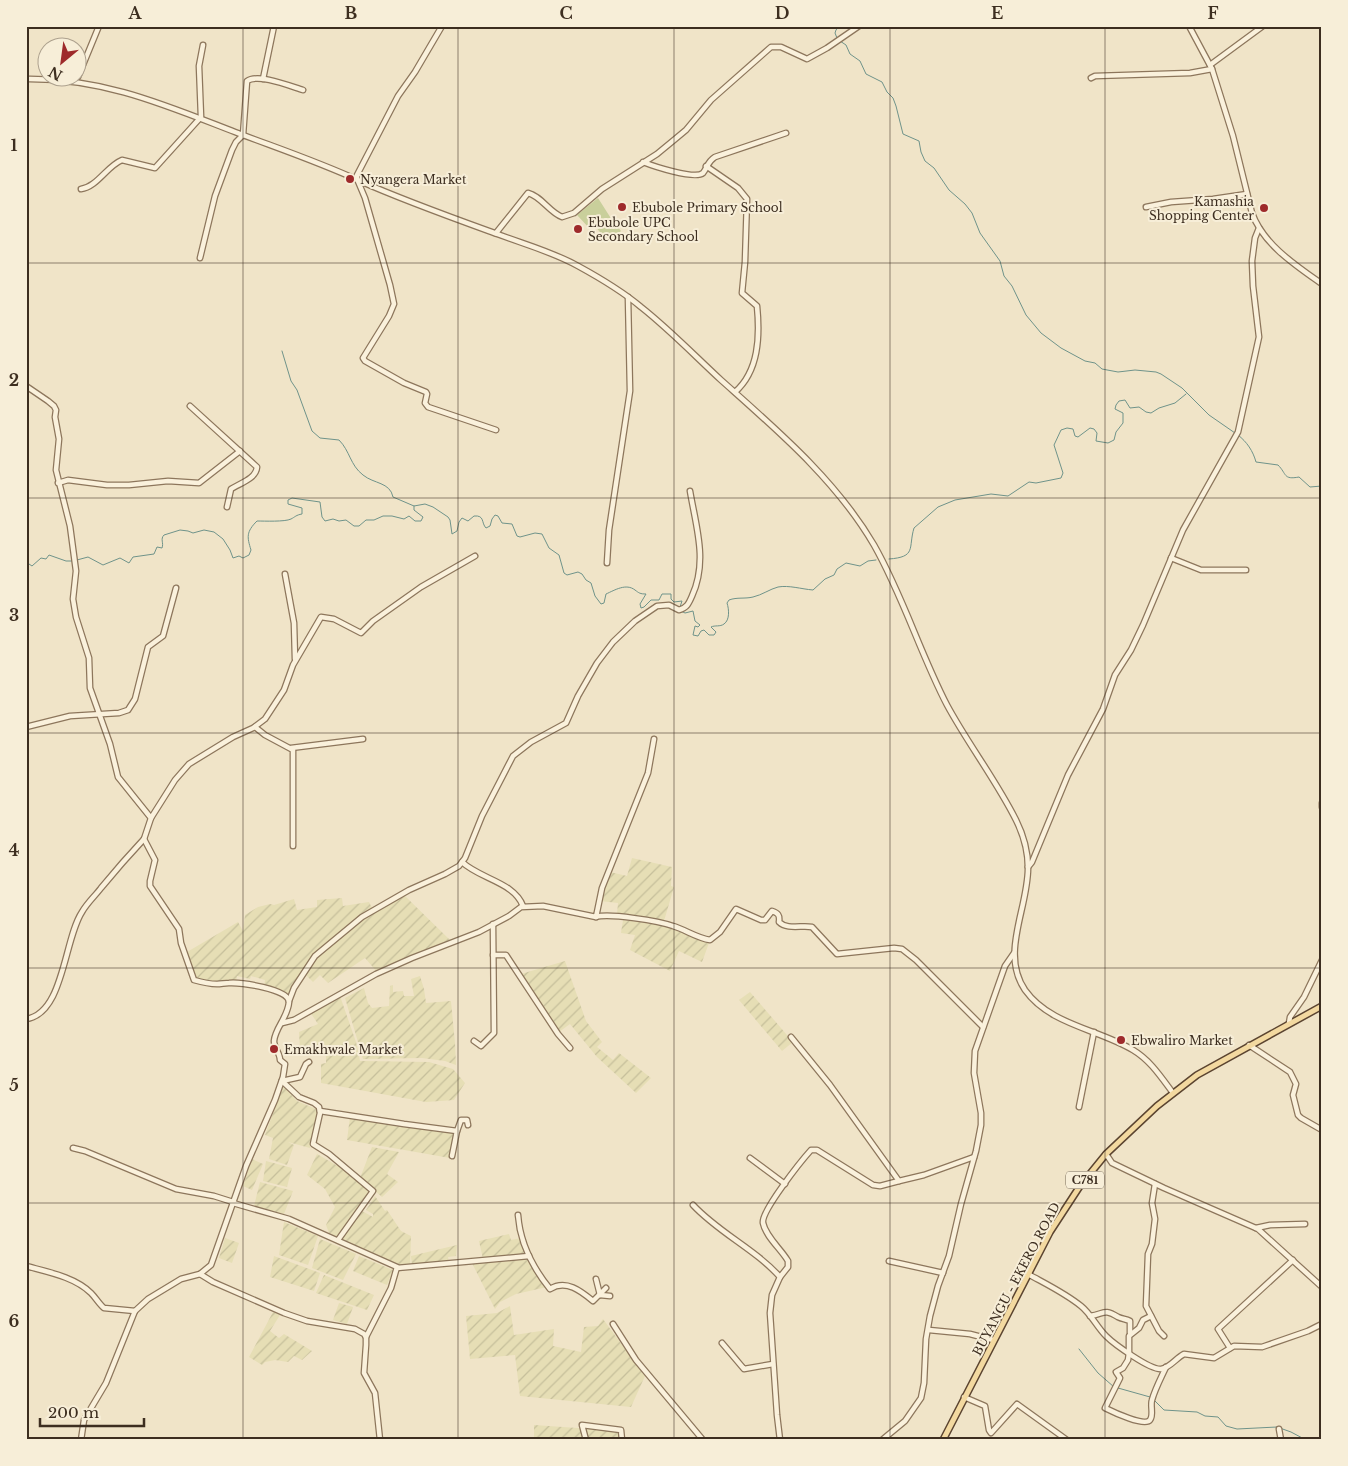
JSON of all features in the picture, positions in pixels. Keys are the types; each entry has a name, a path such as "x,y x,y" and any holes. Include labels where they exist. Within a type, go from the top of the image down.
{"main road":[{"name":"BUYANGU - EKERO ROAD","path":"943,1440 1050,1232 1069,1202 1106,1154 1140,1120 1203,1072 1322,1006"}],"street":[{"path":"88,52 99,26"},
{"path":"263,79 274,26"},
{"path":"442,26 394,104 359,169 357,179 365,198 394,304 389,316 364,355 364,359 404,383 426,392 425,403 428,407 496,430"},
{"path":"496,234 528,193 536,196 557,215 562,217 569,216 602,189 663,149 686,130 712,100 771,47 781,47 807,59 840,40 859,26"},
{"path":"1188,26 1211,67 1232,136 1252,213 1259,228 1282,253 1322,284"},
{"path":"1090,78 1096,76 1190,73 1211,67 1263,26"},
{"path":"81,189 89,186 111,166 122,160 155,168 201,117 199,66 203,45"},
{"path":"200,258 215,196 232,150 236,142 243,135 247,81 253,78 263,79 303,90"},
{"path":"88,82 124,91 201,117 496,234 555,254 628,297 735,392 833,488 848,506 870,539 893,582 933,677 949,709 1018,824 1027,854 1028,866 1026,897 1014,953 1014,966 1020,981 1036,1003 1051,1014 1127,1046 1142,1056 1156,1070 1173,1093"},
{"path":"643,162 690,175 701,174 715,157 786,133"},
{"path":"706,166 738,188 747,199 742,293 757,306 757,342 752,369 745,382 735,392"},
{"path":"1146,207 1171,202 1213,200 1247,194"},
{"path":"1028,866 1032,862 1068,775 1103,709 1115,675 1141,631 1183,530 1237,435 1259,337 1252,261 1253,245 1259,228"},
{"path":"607,563 609,530 630,391 628,297"},
{"path":"26,386 48,401 56,410 55,417 59,439 56,470 68,519 74,555 76,617 88,653 89,684 110,744 118,777 151,818"},
{"path":"190,406 257,465 257,472 248,480 231,489 227,506"},
{"path":"58,483 68,480 107,485 168,481 199,482 240,451"},
{"path":"81,1440 84,1420 106,1383 135,1311 148,1299 181,1279 200,1274 211,1265 246,1166 282,1081 284,1064 280,1060 274,1044 276,1033 282,1023 294,988 315,956 371,910 445,874 462,862 482,816 513,756 531,742 566,722 578,696 601,657 613,642 635,621 657,606 670,606 679,610 688,604 700,573 701,558 690,490"},
{"path":"26,1019 38,1015 53,997 61,976 70,937 82,911 144,839 151,818 185,767 216,746 255,727 270,712 284,690 295,660 321,617 334,619 361,633 373,621 421,587 475,556"},
{"path":"1171,558 1201,570 1246,570"},
{"path":"285,574 294,624 295,660"},
{"path":"26,727 70,716 119,713 131,708 135,700 148,647 163,636 176,588"},
{"path":"255,727 265,735 291,748 363,739"},
{"path":"596,917 602,888 648,773 654,739"},
{"path":"291,748 294,763 293,846"},
{"path":"144,839 155,860 150,884 179,929 181,943 194,980 265,988 285,994 289,1002"},
{"path":"462,862 512,892 519,897 524,906"},
{"path":"282,1023 294,1020 376,974 464,938 524,906 543,906 596,917 615,916 665,924 710,940 720,932 736,909 761,920 765,920 772,911 778,913 780,917 779,922 782,925 802,928 812,927 837,954 894,948 902,949 916,960 983,1027"},
{"path":"474,1041 481,1046 494,1033 493,924"},
{"path":"882,1440 905,1421 921,1398 930,1316 949,1256 982,1119 975,1085 974,1056 1005,966 1014,953"},
{"path":"493,955 506,956 570,1048"},
{"path":"1290,1023 1290,1017 1304,997 1322,960"},
{"path":"1079,1107 1094,1032"},
{"path":"791,1037 830,1085 899,1181"},
{"path":"1249,1045 1290,1072 1296,1084 1294,1095 1298,1115 1322,1130"},
{"path":"282,1081 300,1077 306,1064 309,1062"},
{"path":"282,1081 299,1097 316,1104 320,1111 313,1144 329,1154 373,1191 338,1240"},
{"path":"320,1111 457,1131"},
{"path":"452,1156 461,1120 467,1120 468,1125"},
{"path":"73,1148 85,1151 176,1189 214,1196 282,1216 397,1268 529,1256"},
{"path":"780,1440 773,1364 771,1302 772,1294 780,1281 780,1277 788,1267 788,1261 769,1235 763,1220 767,1208 813,1149 873,1185 880,1186 924,1175 974,1157"},
{"path":"1106,1154 1112,1163 1256,1228 1322,1287"},
{"path":"750,1158 785,1184"},
{"path":"1155,1184 1152,1203 1155,1219 1146,1275 1146,1306 1164,1336"},
{"path":"693,1205 723,1232 760,1258 780,1277"},
{"path":"518,1215 520,1231 529,1256 550,1289 572,1286 593,1301 606,1288"},
{"path":"1256,1228 1270,1225 1305,1224"},
{"path":"1230,1348 1218,1329 1293,1260"},
{"path":"889,1261 943,1273"},
{"path":"26,1266 48,1271 80,1285 92,1294 104,1308 135,1311"},
{"path":"380,1440 375,1393 364,1373 366,1337 390,1288 397,1268"},
{"path":"200,1274 213,1282 284,1313 307,1321 360,1331 366,1337"},
{"path":"1028,1274 1084,1308 1106,1337 1147,1365 1160,1369 1184,1354 1214,1358 1230,1348 1262,1347 1308,1331 1322,1324"},
{"path":"596,1278 600,1295"},
{"path":"600,1295 610,1296"},
{"path":"1090,1316 1108,1311 1130,1321 1129,1353 1124,1366 1116,1372 1120,1378 1105,1408 1140,1422 1144,1423 1151,1420 1151,1401 1166,1367"},
{"path":"1130,1333 1138,1328 1143,1320 1151,1316"},
{"path":"613,1324 636,1360 703,1440"},
{"path":"929,1330 970,1334 994,1340"},
{"path":"722,1343 744,1369 773,1364"},
{"path":"964,1397 985,1406 991,1433 1017,1404 1067,1440"},
{"path":"586,1440 582,1425 621,1430 622,1440"},
{"path":"1279,1429 1281,1440"}],"shaded area":[{"path":"632,858 672,867 671,886 674,887 664,921 617,914 618,903 600,901 610,872 627,876"},
{"path":"405,896 450,940 439,947 424,950 414,957 378,973 365,958 328,983 320,975 313,982 306,975 314,961 347,932 370,914"},
{"path":"342,898 343,906 369,902 372,908 347,926 307,963 289,997 286,994 264,986 265,980 251,976 250,979 237,976 236,982 220,983 198,980 193,975 187,952 238,922 243,931 245,915 258,907 274,905 294,899 297,910 317,907 317,900"},
{"path":"623,920 662,925 709,943 702,962 679,951 670,971 630,950 635,935 621,933"},
{"path":"565,961 586,1021 602,1042 597,1047 613,1060 619,1053 651,1078 636,1093 597,1057 570,1024 559,1032 521,974"},
{"path":"420,976 426,1003 451,1001 456,1065 445,1061 422,1058 363,1059 345,998 364,988 368,1003 372,1008 389,1006 390,986 393,985 393,992 403,991 404,996 414,996 411,979"},
{"path":"750,992 793,1042 782,1051 739,1000"},
{"path":"340,996 356,1042 360,1061 429,1062 453,1069 465,1083 454,1100 426,1102 321,1083 321,1064 326,1063 326,1048 300,1050 299,1032 318,1024 310,1012"},
{"path":"283,1086 297,1101 318,1110 310,1148 288,1142 294,1145 287,1165 269,1159 273,1138 265,1135"},
{"path":"350,1117 455,1132 450,1158 347,1140"},
{"path":"372,1147 399,1152 387,1174 398,1182 382,1197 360,1178"},
{"path":"317,1154 348,1172 369,1192 337,1237 329,1233 326,1225 335,1207 325,1189 307,1175"},
{"path":"252,1159 263,1164 252,1190 243,1186"},
{"path":"266,1161 292,1168 287,1187 263,1181"},
{"path":"260,1182 293,1191 284,1214 254,1206"},
{"path":"375,1196 401,1231 411,1236 410,1267 395,1269 338,1242 362,1211 373,1217 373,1214 366,1210"},
{"path":"284,1222 318,1236 308,1265 279,1255"},
{"path":"509,1234 511,1240 521,1238 526,1255 483,1259 479,1241"},
{"path":"225,1238 239,1243 232,1263 219,1258"},
{"path":"320,1239 356,1254 343,1280 312,1268"},
{"path":"457,1245 456,1256 448,1257 449,1262 412,1266 411,1256"},
{"path":"274,1256 320,1273 314,1291 270,1277"},
{"path":"359,1256 393,1270 387,1285 353,1271"},
{"path":"527,1258 547,1287 516,1294 500,1302 495,1309 472,1263 503,1262"},
{"path":"324,1275 374,1295 367,1310 316,1293"},
{"path":"339,1303 353,1307 347,1324 333,1320"},
{"path":"510,1306 514,1335 554,1329 553,1346 581,1352 584,1327 598,1326 603,1319 645,1376 631,1407 520,1396 515,1355 470,1359 466,1316 497,1313"},
{"path":"273,1312 280,1315 270,1331 279,1338 284,1334 312,1351 302,1360 294,1356 288,1362 275,1360 265,1362 262,1365 249,1357"},
{"path":"534,1425 621,1431 621,1440 534,1440"}],"green space":[{"path":"598,198 621,231 608,242 595,226 590,229 577,215"}],"waterway":[{"path":"837,38 835,33 839,26"},
{"path":"840,41 846,45 850,54 860,61 866,74 882,82 887,92 893,98 903,134 919,141 925,161 934,168 949,190 972,213 980,233 1000,261 1004,276 1012,286 1026,315 1041,333 1061,348 1085,361 1095,363 1102,369 1118,372 1135,370 1161,374 1182,388 1209,415 1235,433"},
{"path":"282,351 291,381 297,390 312,431 320,438 339,440 359,471 367,478 389,488 393,497 414,506 425,504 433,507 448,517 452,534 457,531 462,518 468,521 474,516 480,517 486,528 490,526 495,515 498,516 502,523 512,524 517,536 535,533 542,534 549,548 559,555 564,573 567,575 578,572 582,574 591,583 595,596 601,604 604,603 606,594 628,587 646,594 640,604 641,608 651,600 659,600 662,594 671,594 671,599 674,602 682,601 680,607"},
{"path":"889,559 908,554 914,528 938,507 955,500 991,494 1008,496 1029,482 1036,483 1061,478 1063,473 1054,445 1061,430 1073,429 1075,436 1078,437 1090,428 1094,429 1097,433 1096,441 1108,443 1114,440 1116,432 1123,423 1123,413 1115,409 1119,401 1125,400 1130,408 1139,407 1151,413 1159,408 1175,403 1186,394"},
{"path":"1238,435 1249,447 1256,462 1278,465 1286,476 1290,478 1299,477 1310,487 1322,486"},
{"path":"77,560 88,557 103,565 120,558 129,563 133,557 154,554 157,547 162,548 162,538 164,535 180,530 193,533 204,530 214,532 223,539 233,558 239,556 243,558 249,555 251,550 248,535 257,521 284,521 302,514 302,508 288,504 288,500 292,498 320,502 322,517 325,521 333,519 339,521 346,520 354,526 359,526 366,520 374,520 383,516 404,519 409,516 415,521 421,521 423,517 414,510 414,506"},
{"path":"26,562 32,566 41,558 46,559 49,555 66,561 73,561"},
{"path":"681,611 685,613 693,611 695,621 700,625 698,627 695,626 693,635 698,636 704,630 709,635 714,635 716,632 711,627 722,625 727,620 729,611 727,603 729,600 753,597 778,587 813,590 825,579 834,575 837,569 846,563 860,566 868,561 876,560"},
{"path":"1079,1349 1098,1373 1114,1387"},
{"path":"1118,1388 1150,1397"},
{"path":"1153,1399 1164,1410 1197,1412 1205,1416 1218,1417 1226,1426 1237,1429 1277,1427 1306,1440"}],"place":[{"name":"Nyangera Market","path":"350,179"},
{"name":"Ebubole Primary School","path":"622,207"},
{"name":"Kamashia Shopping Center","path":"1264,208"},
{"name":"Ebubole UPC Secondary School","path":"578,229"},
{"name":"Ebwaliro Market","path":"1121,1040"},
{"name":"Emakhwale Market","path":"274,1049"}]}
